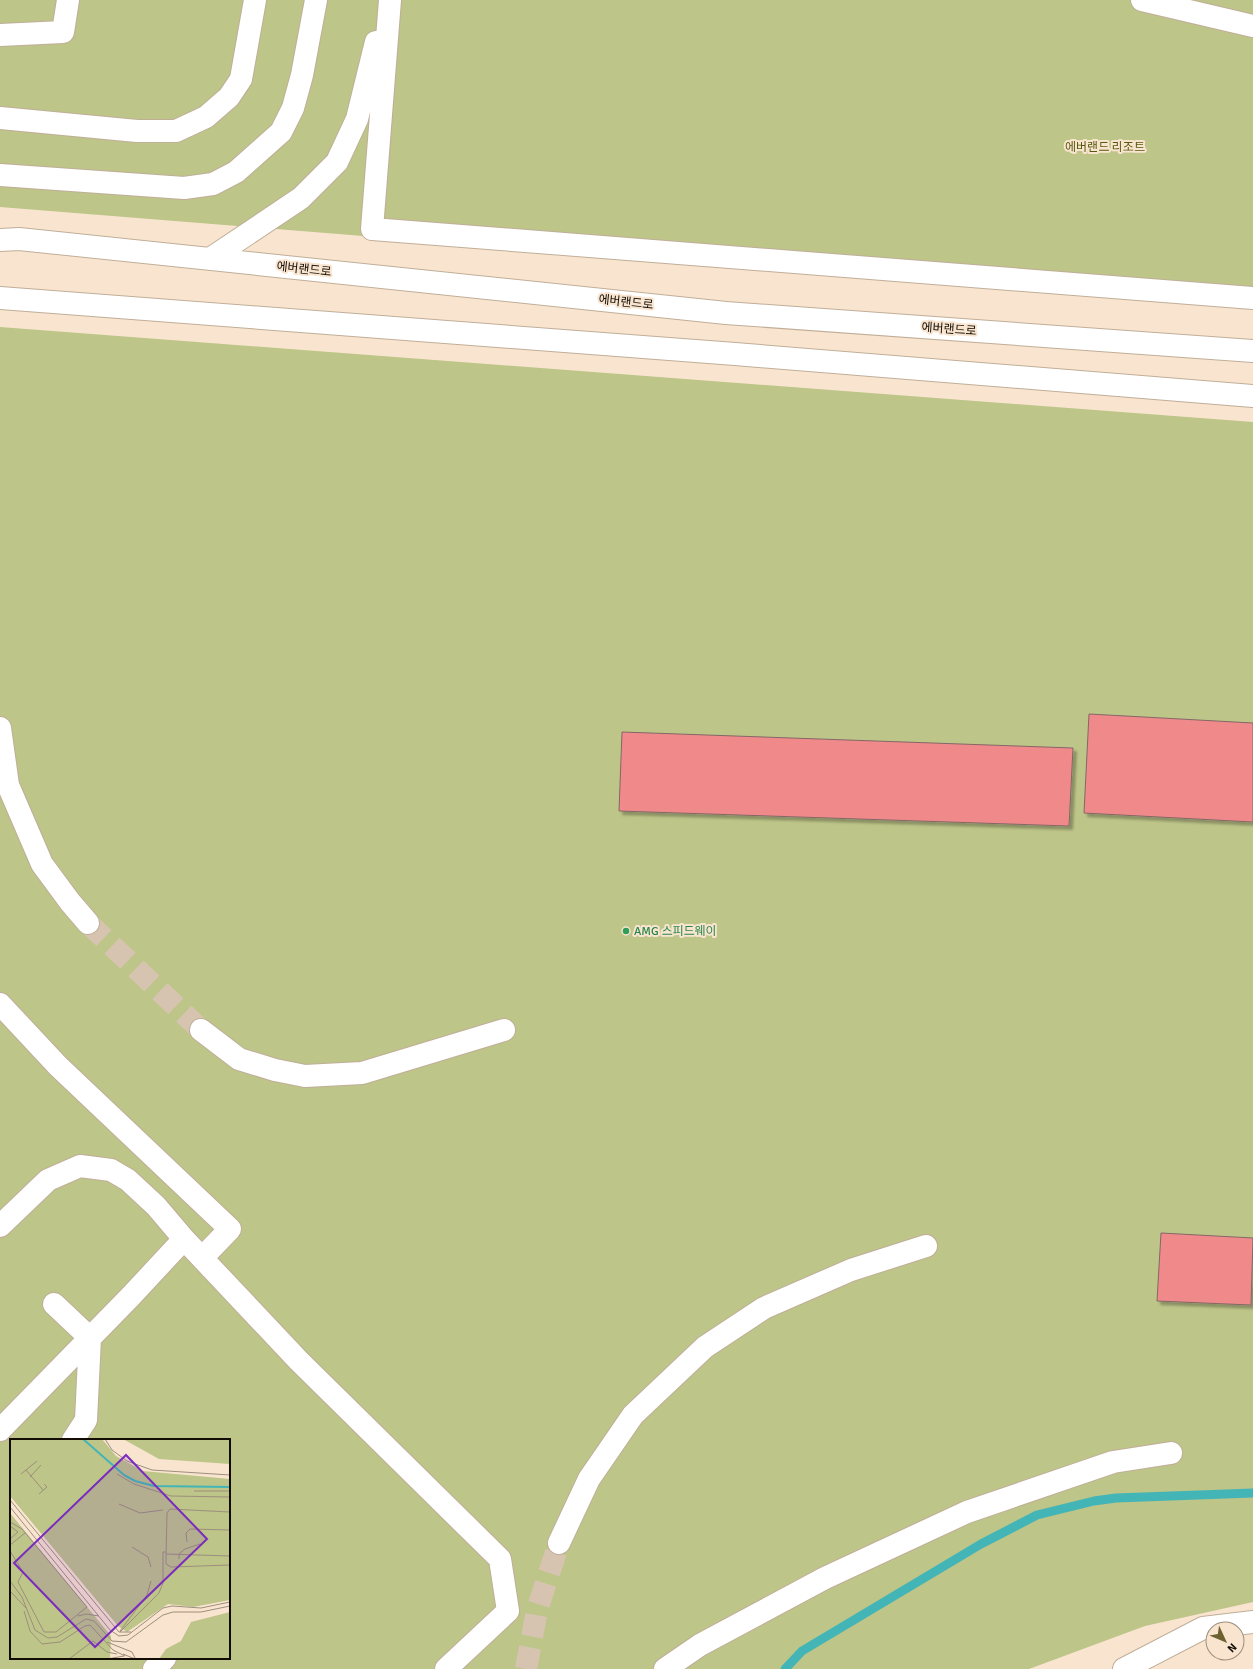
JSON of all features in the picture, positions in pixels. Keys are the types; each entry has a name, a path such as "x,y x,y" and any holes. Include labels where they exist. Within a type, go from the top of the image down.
{"street":[{"path":"0,35 63,32 68,0"},
{"path":"0,118 145,131 176,131 206,117 229,97 241,79 255,0"},
{"path":"0,175 184,188 213,184 230,175 260,152 281,132 293,108 302,75 316,0"},
{"path":"210,259 301,198 336,162 357,119 386,0"},
{"path":"390,0 372,229 1253,298"},
{"path":"1142,0 1253,26"},
{"name":"에버랜드로","path":"0,240 19,239 726,313 1253,351"},
{"path":"0,298 743,354 1253,396"},
{"path":"0,728 8,786 42,864 70,902 88,922"},
{"path":"0,1004 58,1066 230,1229 202,1258"},
{"path":"201,1030 239,1058 274,1070 305,1076 362,1073 504,1030"},
{"path":"0,1226 48,1180 80,1166 111,1170 128,1180 156,1206 184,1239 299,1361 500,1559 508,1611 446,1669"},
{"path":"0,1430 184,1239"},
{"path":"559,1543 589,1479 632,1415 705,1347 764,1308 851,1270 926,1246"},
{"path":"54,1304 90,1338 86,1420 74,1439"},
{"path":"665,1669 700,1645 825,1578 967,1512 1113,1462 1171,1453"},
{"path":"1124,1669 1203,1628 1253,1622"},
{"path":"154,1669 164,1659"}],"green space":[{"name":"에버랜드 리조트","path":"0,0 1253,0 1253,307 0,207"},
{"name":"AMG 스피드웨이","path":"0,327 1253,422 1253,1602 1145,1626 1029,1669 0,1669"}],"building":[{"path":"1089,714 1253,723 1253,822 1084,813"},
{"path":"622,732 1073,748 1069,826 619,811"},
{"path":"1161,1233 1253,1238 1251,1305 1157,1301"}],"waterway":[{"path":"785,1669 802,1651 981,1544 1037,1515 1094,1501 1116,1498 1253,1493"}],"tunnel":[{"path":"88,923 201,1030"},
{"path":"526,1669 537,1610 559,1543"}],"place":[{"name":"AMG 스피드웨이","path":"626,931"}]}
